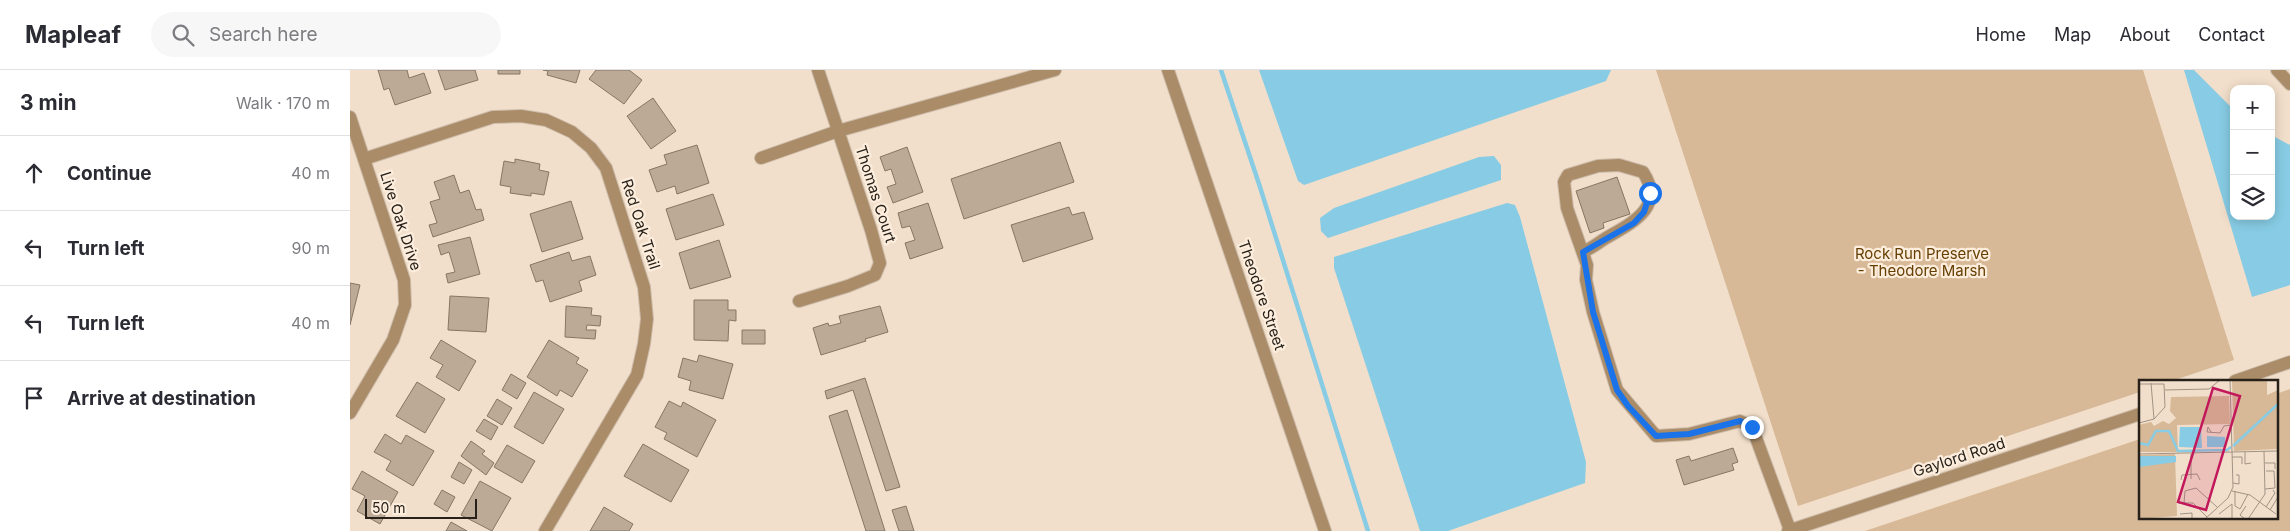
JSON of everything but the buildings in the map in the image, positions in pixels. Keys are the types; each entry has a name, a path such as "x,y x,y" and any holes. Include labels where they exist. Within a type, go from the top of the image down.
{"street":[{"name":"Thomas Court","path":"799,301 848,286 875,275 880,264 872,230 818,70"},
{"name":"Thomas Court","path":"761,158 838,131 1055,70"},
{"name":"Theodore Street","path":"1168,70 1325,531"},
{"path":"2277,70 2290,84"},
{"name":"Red Oak Trail","path":"364,159 493,117 521,116 546,120 572,132 591,148 606,168 644,287 647,319 644,344 637,374 545,531"},
{"name":"Live Oak Drive","path":"350,117 404,280 405,305 393,340 350,413"},
{"path":"1583,252 1634,223 1644,212 1650,193 1649,182 1643,172 1619,165 1598,166 1568,175 1564,182 1567,208 1587,265 1586,280 1602,346 1617,390 1628,406 1656,436 1689,434 1740,421 1752,427 1789,531"},
{"path":"2238,380 2290,362"},
{"name":"Gaylord Road","path":"1789,531 2139,414"}],"green space":[{"name":"Rock Run Preserve - Theodore Marsh","path":"1656,70 2143,70 2234,360 2175,380 2139,380 2139,392 1798,506"},
{"path":"2290,389 2290,531 1865,531 2139,439 2139,518 2278,518 2278,393"}],"water":[{"path":"1259,70 1611,70 1606,81 1304,185 1298,181"},
{"path":"2184,70 2194,70 2230,106 2230,220 2275,220 2275,137 2290,145 2290,285 2252,297"},
{"path":"1494,156 1501,165 1501,180 1328,238 1321,231 1320,218 1334,208 1479,157"},
{"path":"1507,203 1515,205 1520,217 1586,462 1585,483 1448,531 1420,531 1334,268 1334,257"}],"waterway":[{"path":"1221,70 1260,187 1368,531"}],"route":[{"path":"1650,193 1644,212 1634,223 1583,252 1587,265 1586,280 1593,312 1617,390 1644,425 1656,436 1689,434 1740,421 1752,427"}]}
